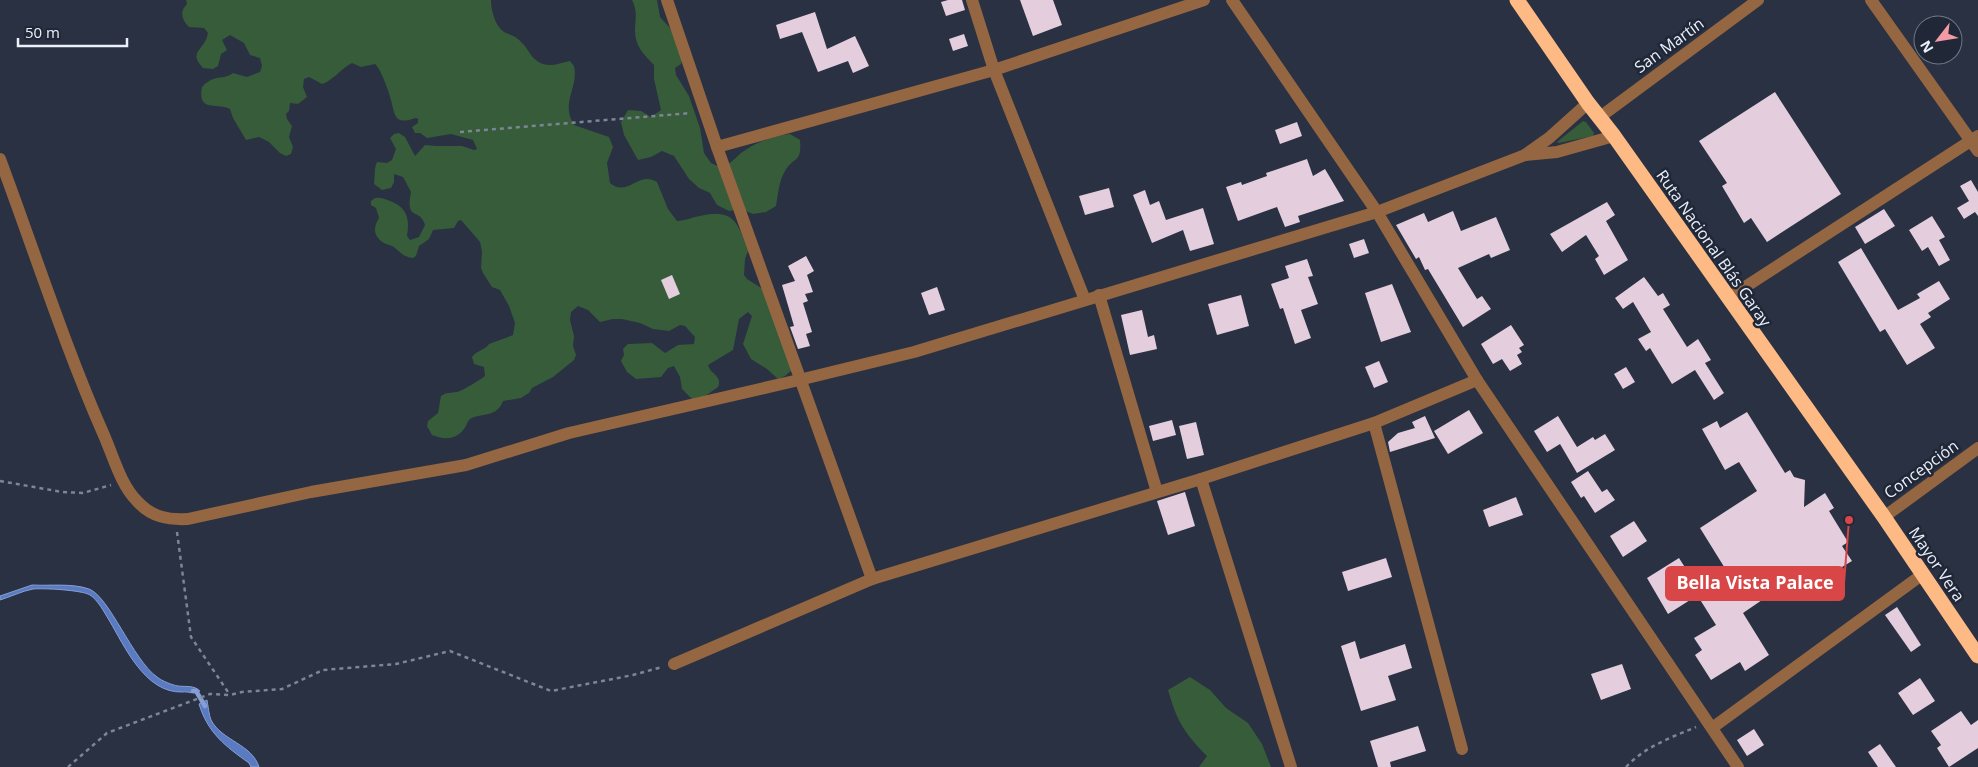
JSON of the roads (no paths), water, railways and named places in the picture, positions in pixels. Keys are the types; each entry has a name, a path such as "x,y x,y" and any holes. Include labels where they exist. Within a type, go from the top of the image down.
{"highway":[{"name":"Ruta Nacional Blás Garay","path":"1517,0 1588,103 1614,136 1884,517"},
{"name":"Mayor Vera","path":"1884,517 1978,656"}],"street":[{"path":"667,0 717,147 872,579"},
{"path":"972,0 994,70 1085,300"},
{"path":"717,147 994,70 1204,0"},
{"path":"1232,0 1376,212 1477,380 1738,767"},
{"name":"San Martín","path":"1600,117 1758,0"},
{"path":"1728,298 1976,142 1871,0"},
{"path":"0,159 88,399 124,482 136,501 149,512 168,520 176,520 311,492 466,465 569,433 914,352 1376,212 1525,155 1549,138 1588,103"},
{"path":"1525,155 1557,152 1614,136"},
{"path":"1099,295 1157,492"},
{"path":"674,664 872,579 1374,423 1477,380"},
{"path":"1374,423 1462,750"},
{"name":"Concepción","path":"1884,517 1978,448"},
{"path":"1201,478 1291,767"},
{"path":"1710,725 1923,574"}],"water":[{"path":"32,585 68,585 89,589 97,594 105,603 148,669 157,677 173,685 193,687 200,691 193,693 169,690 157,685 147,677 129,655 101,606 86,593 53,589 33,589 0,600 0,596"},
{"path":"207,700 210,718 216,727 250,753 259,767 251,767 249,763 225,745 212,731 199,704"}],"waterway":[{"path":"193,691 196,691 205,706"}],"place":[{"name":"Bella Vista Palace","path":"1849,520"}]}
